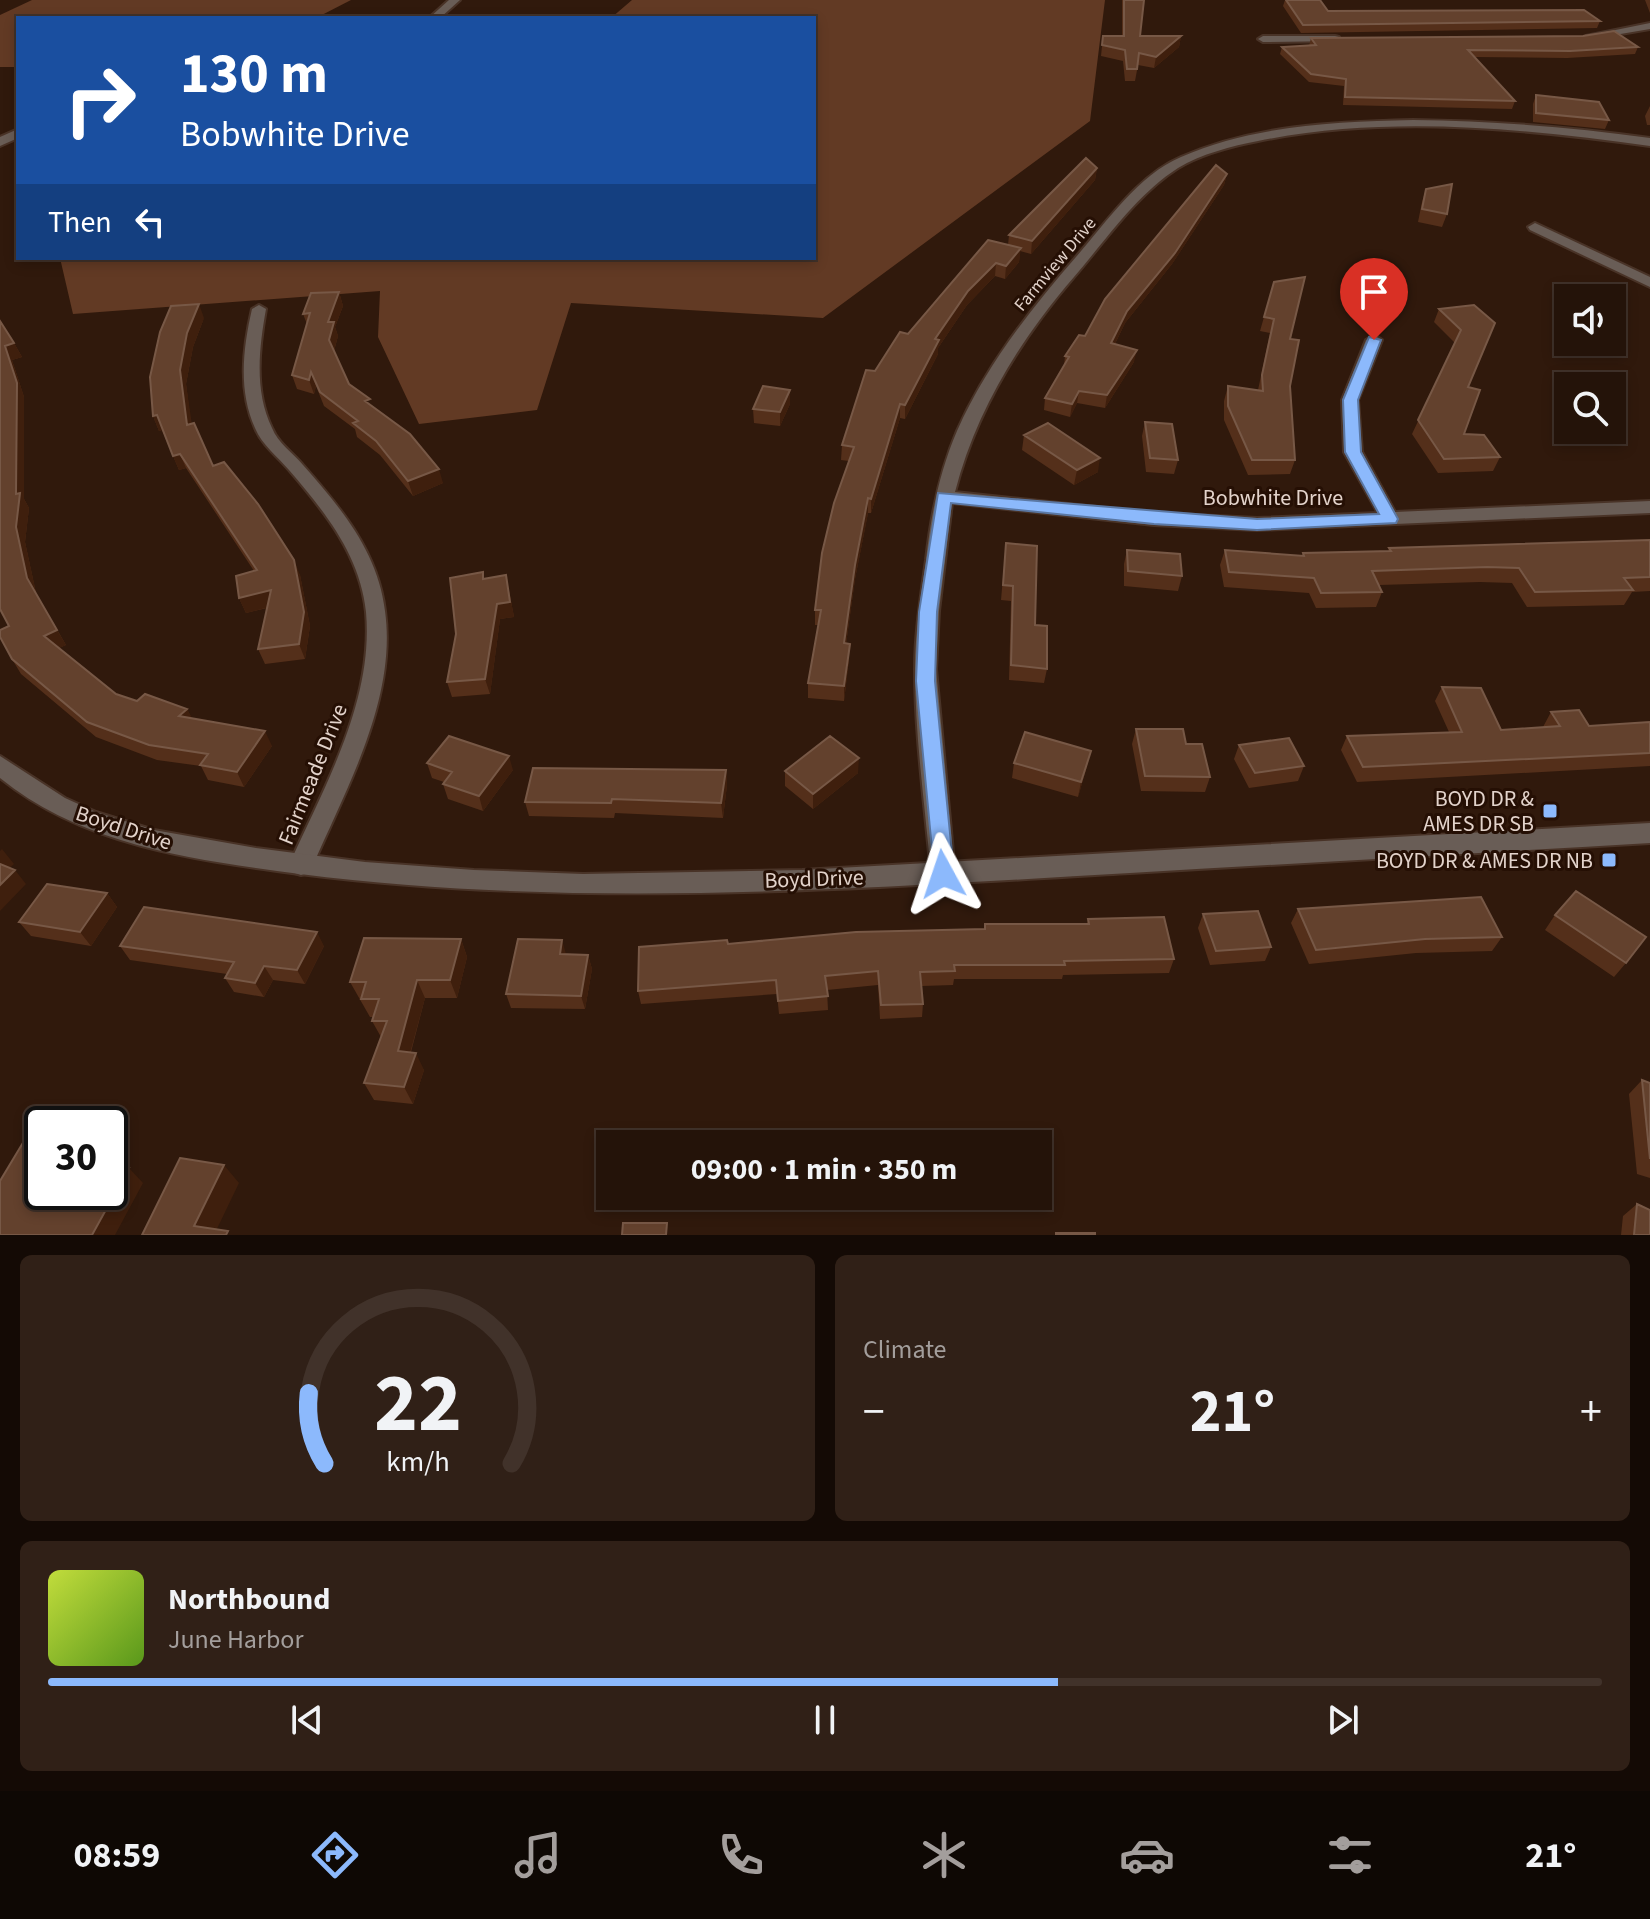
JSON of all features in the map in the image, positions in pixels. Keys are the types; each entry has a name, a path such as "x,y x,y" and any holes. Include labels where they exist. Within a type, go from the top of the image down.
{"street":[{"path":"436,16 455,0"},
{"path":"1580,37 1650,26"},
{"path":"1263,39 1342,39"},
{"name":"Farmview Drive","path":"943,874 925,681 928,612 944,497 972,420 998,366 1069,273 1135,200 1179,162 1232,142 1293,130 1487,126 1650,142"},
{"path":"1535,227 1589,256 1650,283"},
{"name":"Fairmeade Drive","path":"259,309 253,338 250,384 264,430 339,518 368,575 376,626 366,713 301,865"},
{"path":"1374,340 1350,400 1353,452 1390,519"},
{"name":"Bobwhite Drive","path":"944,497 1154,519 1257,524 1650,507"},
{"name":"Boyd Drive","path":"0,765 28,790 85,817 159,843 301,865 413,876 596,885 943,874 1650,833"}],"shaded area":[{"path":"32,0 351,0 320,16 16,16 16,67 0,67 0,15"},
{"path":"632,0 1105,0 1090,121 823,318 571,303 537,410 419,424 378,337 380,291 73,314 60,260 816,260 816,16 613,16"}],"building":[{"path":"1124,0 1144,0 1140,36 1181,36 1156,57 1139,53 1137,69 1127,69 1125,50 1102,45 1103,36 1124,36"},
{"path":"1286,0 1320,0 1328,11 1584,10 1600,21 1303,25"},
{"path":"1614,31 1638,47 1570,51 1468,50 1515,101 1345,97 1346,79 1311,74 1282,47 1316,45 1311,38 1583,36"},
{"path":"1536,95 1599,102 1609,120 1536,113"},
{"path":"1086,158 1097,168 1032,241 1009,235"},
{"path":"1216,165 1227,174 1175,253 1127,311 1111,343 1137,350 1107,395 1079,391 1072,404 1045,398 1069,357 1065,356 1079,335 1085,336 1105,299"},
{"path":"1452,184 1447,214 1422,209 1426,189"},
{"path":"988,240 1021,248 1006,266 996,263 968,291 935,339 939,340 905,405 900,404 871,499 868,498 844,643 850,644 844,686 808,683 821,610 815,610 822,553 834,503 854,447 842,445 866,370 875,371 900,332 908,334"},
{"path":"1305,277 1290,339 1299,340 1290,386 1295,460 1252,460 1228,406 1228,386 1263,391 1262,375 1274,319 1264,317 1274,282"},
{"path":"339,292 328,322 334,322 329,340 349,384 370,399 365,401 410,434 439,469 408,481 376,441 353,423 358,421 320,392 311,372 309,380 292,375 310,313 303,314 311,293"},
{"path":"199,304 187,333 180,370 187,425 194,423 213,466 224,462 258,504 294,560 304,612 299,644 258,649 271,590 239,598 236,576 257,570 180,454 173,456 157,415 153,416 150,377 160,332 171,306"},
{"path":"1474,305 1495,323 1468,387 1480,390 1464,434 1484,435 1500,457 1444,459 1418,420 1461,330 1439,309"},
{"path":"0,321 14,343 5,346 17,383 16,494 20,493 16,527 27,578 57,630 44,636 116,694 137,701 145,694 187,709 179,716 265,731 237,772 200,765 208,754 149,745 87,722 12,659 0,637 0,630 9,626 0,609"},
{"path":"763,386 790,390 780,412 753,409"},
{"path":"1145,422 1172,424 1178,460 1150,458"},
{"path":"1048,423 1100,458 1077,470 1024,435"},
{"path":"1650,540 1650,577 1624,578 1633,590 1535,592 1519,568 1487,567 1372,571 1382,592 1321,593 1314,578 1229,572 1225,550 1304,556 1303,553 1391,551 1389,548"},
{"path":"1006,543 1037,546 1035,625 1047,626 1047,669 1011,665 1013,586 1003,585"},
{"path":"1127,550 1180,554 1182,576 1128,571"},
{"path":"483,572 483,579 506,575 510,602 497,604 485,679 447,682 456,634 450,578"},
{"path":"1442,687 1481,688 1501,730 1560,726 1551,712 1579,710 1589,726 1650,722 1650,753 1363,767 1347,736 1462,732"},
{"path":"1136,729 1183,729 1186,744 1202,744 1210,777 1145,776"},
{"path":"1025,732 1091,751 1081,782 1014,763"},
{"path":"449,736 509,756 479,796 443,784 452,772 427,763"},
{"path":"830,736 859,758 813,794 785,771"},
{"path":"1289,738 1304,766 1255,773 1239,745"},
{"path":"533,768 726,770 721,803 612,799 611,803 525,802"},
{"path":"0,864 15,870 0,885"},
{"path":"47,884 107,893 80,932 19,922"},
{"path":"1576,891 1646,937 1626,963 1555,915"},
{"path":"1481,897 1502,937 1425,939 1316,950 1298,909"},
{"path":"144,907 317,932 297,970 264,966 255,983 225,978 234,962 120,946"},
{"path":"1258,911 1271,947 1216,951 1203,914"},
{"path":"1164,917 1174,959 1064,961 1065,965 954,965 955,971 920,972 923,1004 881,1005 878,971 825,976 828,996 778,1001 776,980 638,991 639,947 727,940 728,944 856,932 985,929 985,924 1089,924 1088,919"},
{"path":"364,938 461,939 450,980 417,980 398,1051 416,1053 404,1087 364,1083 387,1021 372,1021 379,999 361,999 366,982 350,982"},
{"path":"518,939 562,940 560,954 588,955 581,996 506,994"},
{"path":"1642,1080 1650,1083 1650,1159"},
{"path":"24,1141 24,1210 106,1210 92,1235 0,1235 0,1181"},
{"path":"180,1158 224,1165 194,1226 228,1231 226,1235 142,1235"},
{"path":"1637,1204 1650,1210 1650,1235 1634,1235"},
{"path":"623,1223 667,1223 666,1235 622,1235"},
{"path":"1095,1233 1095,1235 1056,1235"}],"place":[{"name":"BOYD DR & AMES DR SB","path":"1550,811"},
{"name":"BOYD DR & AMES DR NB","path":"1609,860"}],"route":[{"path":"943,874 925,681 928,612 944,497 1154,519 1257,524 1390,519 1353,452 1350,400 1374,340"}]}
